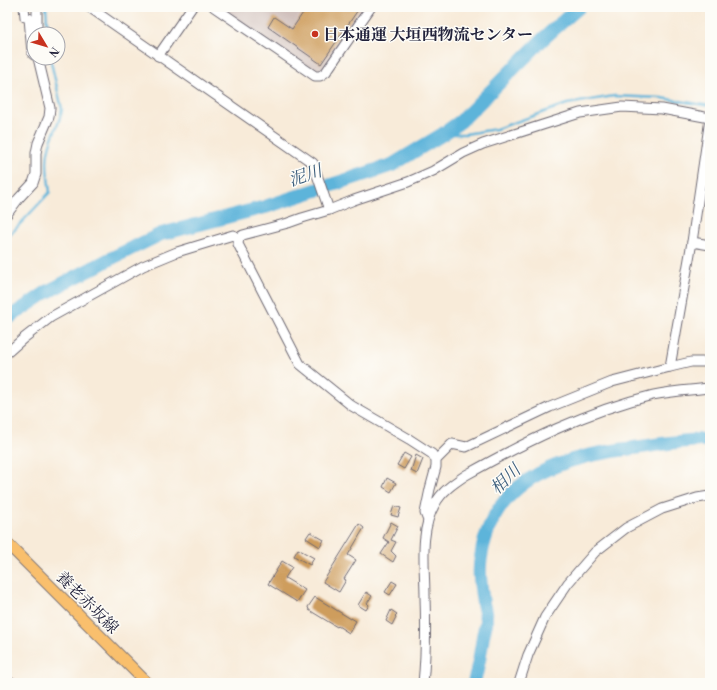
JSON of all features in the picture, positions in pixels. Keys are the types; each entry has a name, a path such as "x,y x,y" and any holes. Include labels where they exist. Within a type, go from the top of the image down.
{"main road":[{"name":"養老赤坂線","path":"7,543 147,683"}],"street":[{"path":"24,7 25,17 29,18 30,26"},
{"path":"37,7 37,26"},
{"path":"89,7 313,163 328,208"},
{"path":"158,56 192,7"},
{"path":"214,7 315,76 320,76 326,72 371,7"},
{"path":"7,214 32,184 36,174 36,153 38,143 49,117 50,108 39,66"},
{"path":"427,520 425,514 436,468 436,460 432,454 409,439 352,406 300,364 238,244 239,238 243,235 288,223 328,208 408,182 433,171 463,153 483,144 580,113 622,107 662,109 710,119 692,242 670,368"},
{"path":"7,353 51,317 143,266 177,252 233,235 239,238"},
{"path":"692,242 710,245"},
{"path":"436,460 452,444 466,447 550,407 612,382 691,362 710,362"},
{"path":"422,683 425,667 426,617 424,538 427,520 434,504 441,495 452,484 487,463 571,422 618,405 654,395 710,388"},
{"path":"519,683 528,655 545,617 568,583 595,552 626,528 662,509 697,498 710,496"},
{"path":"7,682 13,683"}],"shaded area":[{"path":"219,7 367,7 322,73 316,74"}],"building":[{"name":"日本通運 大垣西物流センター","path":"307,7 360,7 321,64 268,27 274,17 292,29"},
{"path":"404,453 411,457 404,469 397,465"},
{"path":"416,455 423,459 417,474 411,471"},
{"path":"387,478 396,483 391,492 383,487"},
{"path":"394,506 401,508 398,517 391,515"},
{"path":"391,522 398,526 391,540 396,542 391,551 396,556 393,562 381,554 389,542 383,538"},
{"path":"359,524 364,528 348,555 356,560 344,579 346,580 339,592 323,582"},
{"path":"310,532 324,540 320,547 306,538"},
{"path":"298,549 314,558 310,565 294,556"},
{"path":"282,561 292,567 285,578 305,590 297,602 268,584"},
{"path":"392,581 397,584 390,595 385,592"},
{"path":"366,592 372,596 367,603 369,605 366,610 358,605"},
{"path":"315,597 356,621 349,633 309,610 308,607"},
{"path":"391,610 397,614 392,625 386,621"}],"waterway":[{"path":"46,7 47,26"},
{"name":"泥川","path":"7,319 47,292 161,234 265,207 392,165 443,134 461,121 544,38 579,7"},
{"path":"7,238 50,192 47,159 50,143 60,119 62,109 52,66"},
{"path":"443,134 465,134 496,129 567,104 614,96 662,98 710,106"},
{"name":"相川","path":"474,683 486,623 480,580 481,557 489,529 501,506 518,488 538,474 587,456 676,442 710,440"}],"place":[{"name":"日本通運 大垣西物流センター","path":"315,34"}]}
